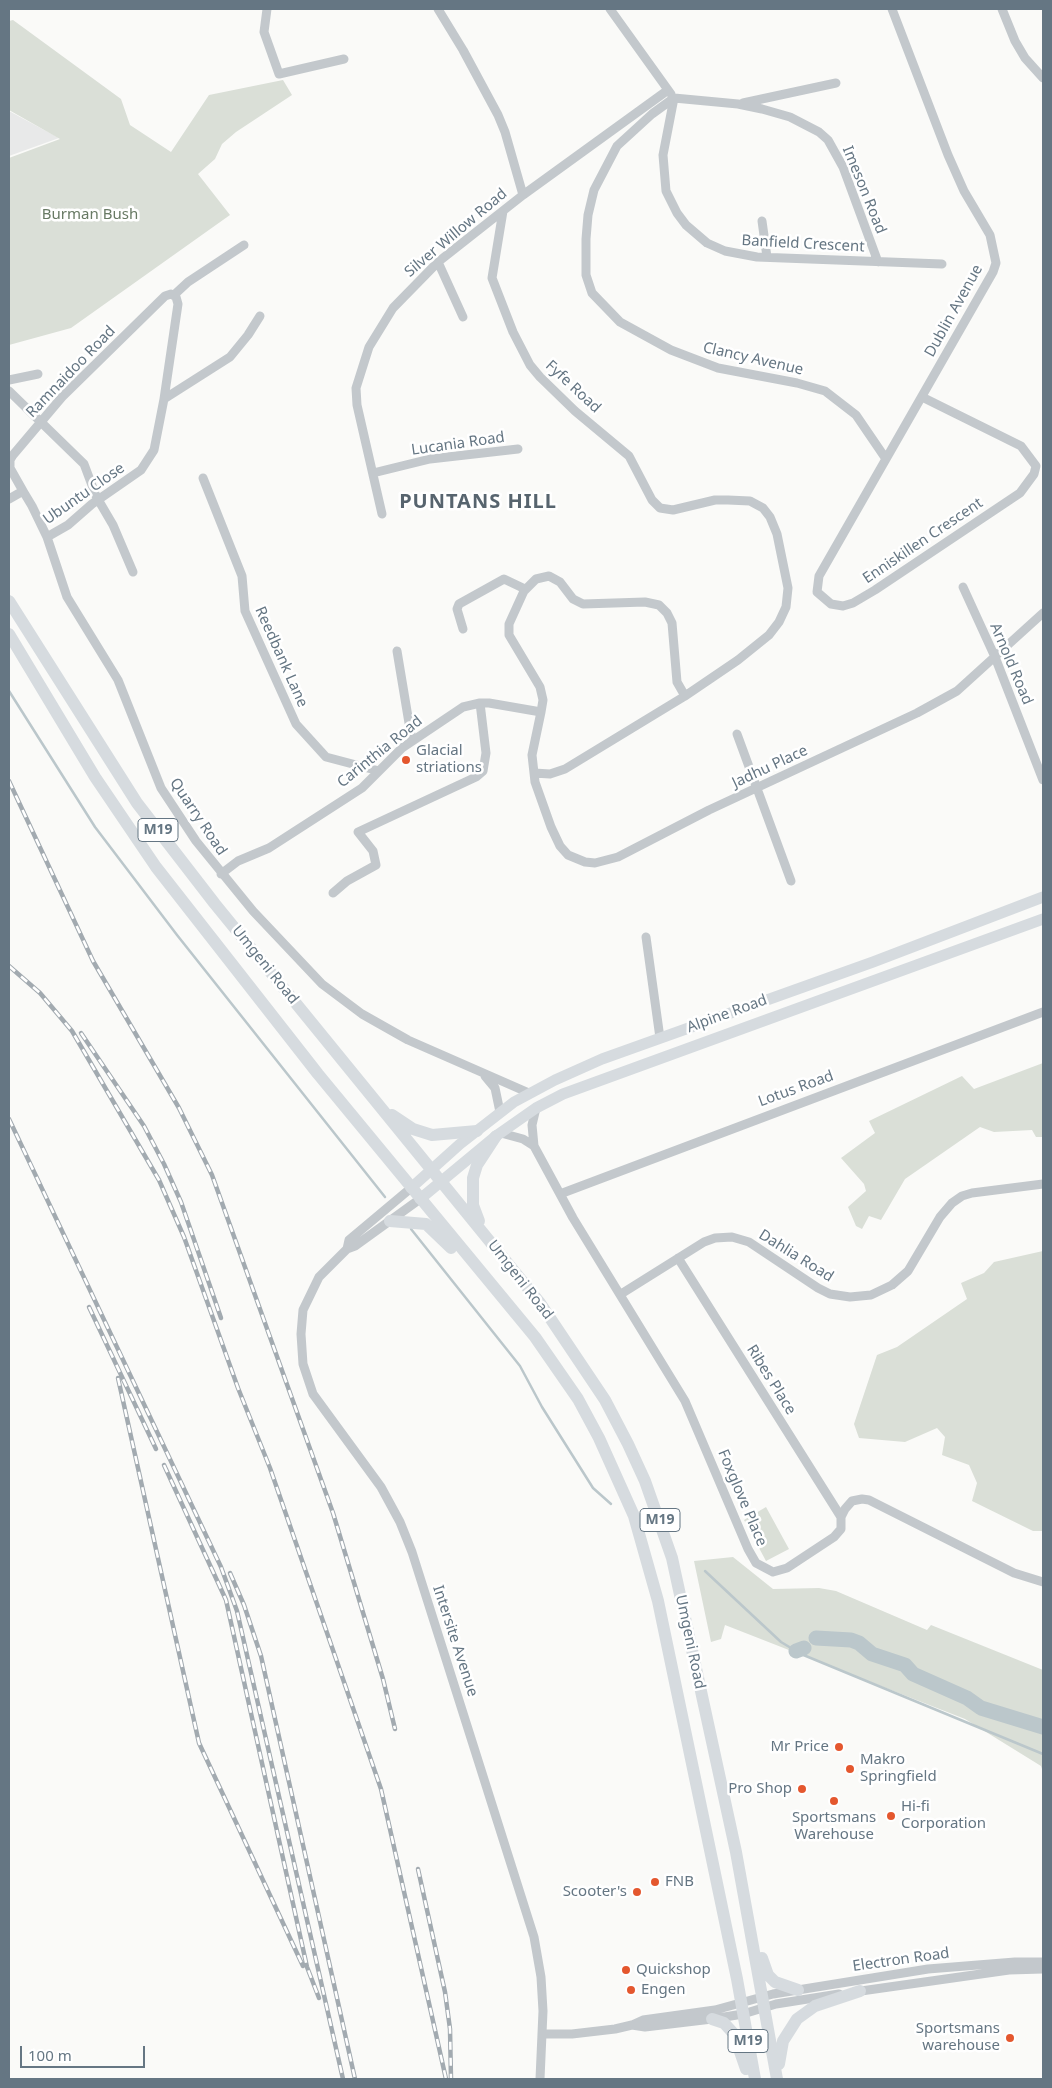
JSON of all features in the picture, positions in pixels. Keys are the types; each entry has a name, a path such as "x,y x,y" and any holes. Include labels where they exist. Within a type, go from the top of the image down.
{"highway":[{"name":"Umgeni Road","path":"9,602 137,803 215,904 540,1303 605,1400 645,1481 672,1558 753,1941 778,2079"},
{"name":"Umgeni Road","path":"9,634 95,777 156,867 312,1067 535,1338 578,1400 600,1438 631,1508 658,1600 742,2008 754,2079"},
{"path":"383,1110 413,1129 432,1135 477,1131"},
{"path":"483,1232 473,1205 473,1178 477,1165 498,1134"},
{"path":"390,1221 419,1222 433,1229 535,1338"},
{"path":"753,1941 758,1948 768,1974 775,1982 798,1990"},
{"path":"778,2079 782,2040 797,2019 821,2004 860,1991"},
{"path":"712,2019 724,2023 734,2034 745,2066 754,2079"}],"main road":[{"name":"Alpine Road","path":"411,1188 500,1112 529,1092 602,1059 873,962 1043,897"},
{"name":"Alpine Road","path":"420,1199 498,1134 536,1108 563,1094 1043,919"},
{"path":"873,962 878,971 904,969"}],"street":[{"path":"267,9 264,20 264,32 279,74 344,59"},
{"path":"438,9 463,50 506,132 523,195"},
{"name":"Dublin Avenue","path":"816,587 818,576 993,272 996,257 990,235 964,191 948,155 892,9"},
{"path":"1002,9 1015,41 1025,58 1043,78"},
{"path":"614,10 674,98"},
{"path":"738,104 836,83"},
{"name":"Silver Willow Road","path":"382,514 356,395 361,369 369,347 393,308 438,262 523,195 668,90"},
{"name":"Imeson Road","path":"674,98 738,104 790,117 807,125 828,140 844,167 878,262"},
{"name":"Banfield Crescent","path":"674,98 663,155 663,176 666,191 677,213 691,230 713,247 735,254 767,257 942,264"},
{"name":"Clancy Avenue","path":"674,98 652,114 617,146 594,190 588,215 586,239 586,275 592,293 620,322 671,350 718,368 797,383 825,391 856,416 886,459"},
{"name":"Fyfe Road","path":"503,211 492,278 499,300 522,352 540,377 629,456 652,500 660,508 673,510 714,500 750,501 758,504 773,522 788,588 786,607 774,630 738,660 685,696"},
{"path":"762,222 767,257"},
{"name":"Ramnaidoo Road","path":"23,491 10,468 10,460 62,397 168,294 174,295 188,282 244,245"},
{"path":"438,262 463,317"},
{"name":"Ubuntu Close","path":"47,537 68,525 98,500 133,478 148,461 154,450 164,399 178,304 174,295"},
{"path":"164,399 230,357 248,335 260,316"},
{"path":"9,380 38,374"},
{"path":"9,391 82,462 98,500 113,525 133,572"},
{"name":"Enniskillen Crescent","path":"816,587 820,596 831,604 848,605 860,600 1020,493 1039,466 1021,446 922,397"},
{"name":"Lucania Road","path":"373,474 430,459 518,449"},
{"name":"Reedbank Lane","path":"203,478 242,576 244,611 296,724 326,757 379,772"},
{"path":"9,499 23,491"},
{"name":"Quarry Road","path":"23,491 47,537 67,597 118,680 156,778 182,822 220,874 302,966 339,998 398,1034 478,1072 529,1092"},
{"path":"463,629 458,609 459,604 504,579 526,589 536,579 549,576 560,582 573,599 584,604 645,602 659,606 667,613 672,623 676,682 685,696 565,769 550,774 534,773"},
{"name":"Arnold Road","path":"963,587 995,657 1043,780"},
{"name":"Jadhu Place","path":"526,589 511,619 509,636 540,687 541,712 532,755 537,789 560,846 574,858 595,862 627,853 758,787 942,700 957,691 1043,613"},
{"path":"397,650 412,741"},
{"path":"334,893 347,881 376,865 373,851 358,832 476,777 483,771 486,748 480,703"},
{"name":"Carinthia Road","path":"220,874 238,861 269,848 367,784 412,741 453,712 480,703 541,712"},
{"path":"737,734 791,881"},
{"path":"646,937 660,1038"},
{"name":"Lotus Road","path":"560,1194 1043,1012"},
{"name":"Quarry Road","path":"478,1072 492,1082 497,1094 500,1112"},
{"name":"Foxglove Place","path":"536,1108 532,1125 534,1146 560,1194 622,1294 692,1414 756,1563 773,1572 787,1568 838,1533 841,1529 841,1517 852,1501 869,1500 1014,1573 1043,1582"},
{"path":"498,1134 523,1139 534,1146"},
{"name":"Dahlia Road","path":"622,1294 710,1240 732,1237 749,1242 818,1288 840,1296 860,1297 882,1291 899,1280 912,1265 940,1217 952,1203 962,1196 1043,1184"},
{"name":"Intersite Avenue","path":"411,1188 349,1240 347,1248 319,1277 308,1297 302,1321 302,1364 313,1394 381,1487 400,1522 412,1552 532,1929 541,1981 543,2034 540,2079"},
{"name":"Intersite Avenue","path":"347,1248 355,1246 420,1199"},
{"name":"Ribes Place","path":"678,1258 841,1517"},
{"name":"Electron Road","path":"764,2001 798,1990 928,1969 1015,1962 1043,1962"},
{"name":"Electron Road","path":"764,2001 860,1991 1008,1970 1043,1969"},
{"path":"632,2025 644,2027 712,2019 764,2001"},
{"path":"543,2034 588,2033 632,2025 644,2020 742,2008"}],"shaded area":[{"path":"9,111 59,138 9,156"}],"green space":[{"name":"Burman Bush","path":"13,20 121,99 130,125 171,152 209,95 283,80 292,95 236,132 222,144 215,159 198,174 230,215 71,328 9,345 9,158 60,139 9,110 9,21"},
{"path":"1043,1063 1043,1137 1036,1137 1032,1130 994,1132 980,1127 905,1179 881,1220 869,1216 862,1229 856,1226 848,1207 866,1191 864,1184 841,1158 875,1133 869,1121 962,1076 974,1089"},
{"path":"1043,1251 1043,1531 1033,1531 972,1501 977,1483 969,1465 942,1455 945,1437 937,1428 905,1442 859,1438 854,1424 877,1355 897,1347 967,1299 961,1283 984,1273 994,1262"},
{"path":"766,1507 789,1549 766,1561 744,1520"},
{"path":"733,1557 773,1589 819,1588 836,1591 927,1630 931,1625 1043,1670 1043,1772 1041,1766 965,1719 725,1625 721,1639 711,1642 694,1561"}],"waterway":[{"path":"9,691 95,827 177,935 385,1197"},
{"path":"411,1229 520,1366 542,1407 593,1488 611,1504"},
{"path":"705,1571 781,1642 801,1654 1043,1754"},
{"path":"816,1638 851,1640 859,1643 872,1654 905,1665 913,1674 967,1698 981,1708 1043,1727"},
{"path":"796,1651 804,1648"}],"railway":[{"path":"9,781 93,961 179,1108 212,1175 333,1513 383,1679 395,1729"},
{"path":"9,966 40,993 72,1031 159,1180 184,1237 238,1388 270,1468 381,1789 446,2079"},
{"path":"81,1033 144,1126 164,1164 181,1202 221,1318"},
{"path":"9,1119 221,1567 237,1611 343,2079"},
{"path":"89,1307 156,1449"},
{"path":"118,1378 199,1743 303,1966"},
{"path":"164,1465 226,1600 307,1967 319,1998"},
{"path":"230,1573 244,1605 261,1656 355,2079"},
{"path":"418,1869 445,1992 450,2029 451,2079"}],"place":[{"name":"Glacial striations","path":"406,760"},
{"name":"Mr Price","path":"839,1747"},
{"name":"Makro Springfield","path":"850,1769"},
{"name":"Pro Shop","path":"802,1789"},
{"name":"Sportsmans Warehouse","path":"834,1801"},
{"name":"Hi-fi Corporation","path":"891,1816"},
{"name":"FNB","path":"655,1882"},
{"name":"Scooter's","path":"637,1892"},
{"name":"Quickshop","path":"626,1970"},
{"name":"Engen","path":"631,1990"},
{"name":"Sportsmans warehouse","path":"1010,2038"}],"district":[{"name":"PUNTANS HILL","path":"478,502"}]}
